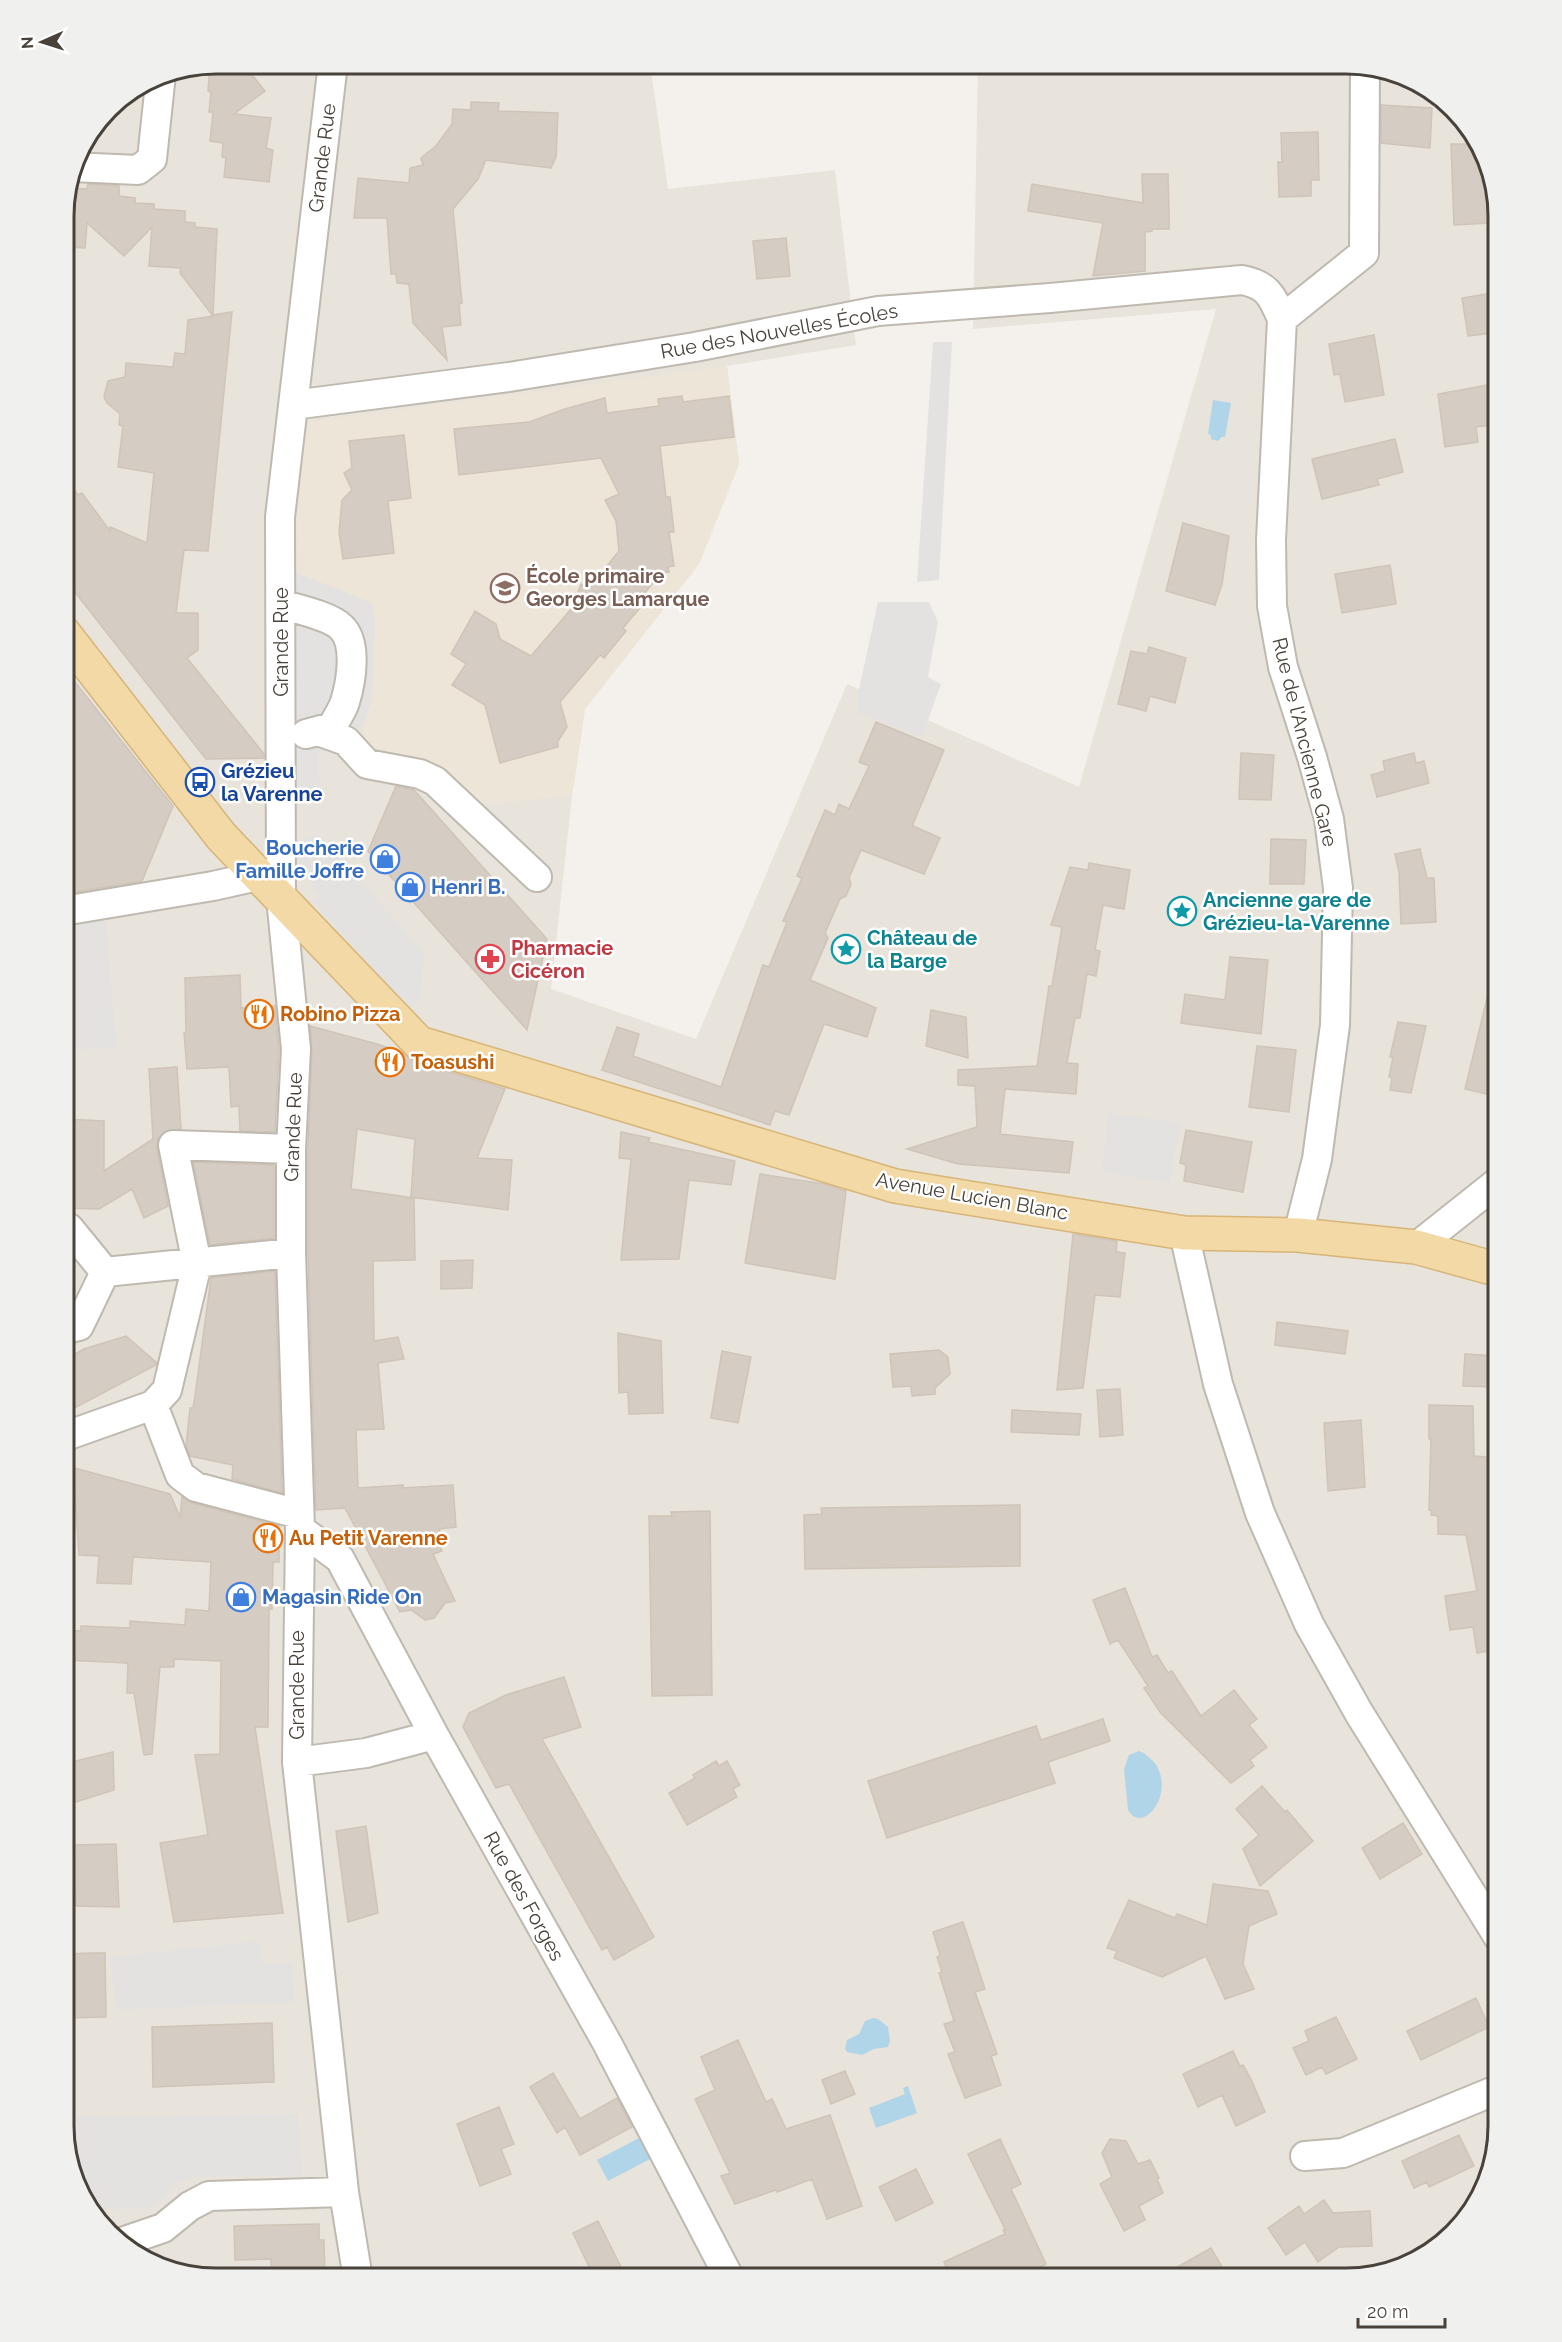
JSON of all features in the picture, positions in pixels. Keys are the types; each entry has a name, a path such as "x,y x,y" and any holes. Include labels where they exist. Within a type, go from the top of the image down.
{"main road":[{"name":"Avenue Lucien Blanc","path":"74,646 221,836 419,1043 895,1186 1184,1233 1298,1234 1416,1247 1488,1267"}],"street":[{"name":"Grande Rue","path":"332,73 280,517 280,842 269,887 296,1049 291,1149 291,1253 299,1522 297,1762 344,2192 356,2268"},
{"path":"1282,319 1364,254 1365,75"},
{"path":"82,167 138,170 152,159 160,84"},
{"name":"Rue des Nouvelles Écoles","path":"293,405 508,377 695,347 878,311 1242,280 1258,283 1273,297 1282,319"},
{"name":"Rue de l'Ancienne Gare","path":"1282,319 1271,540 1272,606 1283,667 1329,819 1338,888 1335,1025 1317,1159 1298,1234"},
{"path":"280,741 332,727 344,704 352,644 341,627 326,619 281,604"},
{"path":"318,731 346,741 367,764 420,774 435,781 537,877"},
{"path":"74,909 213,885 269,887"},
{"path":"73,1433 153,1405 167,1390 197,1264 173,1145 291,1149"},
{"path":"1416,1247 1488,1190"},
{"path":"73,1233 105,1272"},
{"path":"1184,1233 1218,1384 1260,1513 1273,1543 1309,1624 1359,1713 1488,1920"},
{"path":"105,1272 291,1253"},
{"path":"73,1327 79,1326 105,1272"},
{"path":"153,1405 180,1475 196,1487 299,1522"},
{"name":"Rue des Forges","path":"299,1522 340,1559 434,1735 607,2043 724,2268"},
{"path":"297,1762 366,1753 434,1735"},
{"path":"1305,2156 1343,2153 1488,2094"},
{"path":"130,2239 163,2228 190,2206 209,2196 344,2192"}],"shaded area":[{"path":"215,73 651,73 668,189 835,170 856,345 727,366 739,464 699,564 585,709 572,796 551,989 696,1039 847,684 1079,787 1216,309 973,329 978,74 1356,74 1375,76 1410,88 1426,97 1440,109 1465,136 1484,178 1488,215 1488,2127 1484,2164 1478,2181 1470,2198 1459,2213 1433,2239 1418,2250 1401,2258 1365,2267 206,2268 187,2266 161,2258 144,2250 115,2227 92,2198 78,2164 73,2127 74,206 78,178 84,161 97,136 115,115 136,97 161,84 187,76"},
{"path":"933,342 952,342 939,580 917,582"},
{"name":"École primaire Georges Lamarque","path":"727,366 739,464 699,564 585,709 572,796 474,805 434,764 363,754 368,604 292,571 306,422"},
{"path":"292,571 372,603 375,622 372,699 364,724 318,753 320,798 306,791 286,790"},
{"path":"878,602 929,602 938,622 928,677 941,684 922,737 859,714 858,694"},
{"path":"312,836 323,838 425,954 419,997 409,1009 313,901 320,896 295,856 299,843"},
{"path":"105,912 116,1047 74,1050 74,917"},
{"path":"1108,1113 1181,1123 1169,1183 1102,1172"},
{"path":"259,1941 262,1964 291,1963 295,2002 117,2010 109,1957"},
{"path":"298,2114 302,2176 195,2177 174,2184 162,2199 149,2208 101,2210 92,2198 78,2164 73,2117"}],"water":[{"path":"1213,400 1231,403 1225,437 1218,441 1211,439 1211,435 1208,434"},
{"path":"1139,1751 1154,1762 1160,1774 1162,1786 1155,1807 1142,1818 1134,1817 1128,1810 1124,1769 1129,1755"},
{"path":"873,2018 888,2027 890,2041 888,2047 874,2049 862,2055 847,2052 845,2049 847,2040 859,2034 865,2021"},
{"path":"908,2086 917,2113 876,2128 869,2108 905,2094 903,2088"},
{"path":"639,2138 650,2159 608,2181 597,2160"}],"building":[{"path":"254,73 253,76 265,91 234,114 271,118 266,148 273,150 269,182 224,177 226,158 222,157 223,143 210,141 213,112 209,112 211,92 208,91 209,74"},
{"path":"471,102 499,103 498,111 558,113 556,157 551,168 486,160 478,179 453,209 462,303 459,304 461,325 442,327 447,360 413,323 409,284 397,283 396,274 391,274 387,218 354,218 358,178 409,183 410,168 423,165 421,158 436,146 452,124 453,109 471,110"},
{"path":"1381,105 1432,108 1430,148 1381,143"},
{"path":"1318,132 1319,180 1311,180 1311,196 1279,197 1278,162 1282,162 1281,133"},
{"path":"1451,144 1470,144 1484,178 1488,223 1454,225"},
{"path":"1142,174 1168,174 1169,229 1152,229 1152,231 1145,232 1145,271 1093,276 1103,223 1028,211 1032,184 1143,203"},
{"path":"88,184 119,186 119,196 135,198 135,203 154,204 154,209 185,211 185,222 195,223 195,227 217,229 213,315 232,312 208,551 184,550 176,613 198,613 198,650 187,658 264,754 264,758 206,759 74,591 74,489 78,495 82,493 110,531 110,527 147,543 154,473 118,467 123,426 119,425 120,414 107,403 104,397 108,381 125,377 126,363 173,367 175,353 185,354 188,320 213,316 180,273 181,268 149,266 152,227 124,256 87,223 85,248 74,247 76,188 87,189"},
{"path":"786,238 790,276 757,279 753,241"},
{"path":"1488,294 1488,334 1468,336 1462,298"},
{"path":"1374,335 1384,395 1345,402 1340,374 1334,375 1329,344"},
{"path":"1488,385 1488,425 1476,427 1478,442 1445,447 1438,394"},
{"path":"682,396 683,402 729,396 734,437 660,446 666,497 670,497 674,532 669,532 674,566 668,567 669,572 661,573 640,599 644,603 623,628 626,631 604,658 600,655 560,702 567,727 558,741 558,747 500,763 485,705 452,685 466,664 451,654 475,611 496,624 500,639 531,656 572,608 581,584 589,588 619,551 616,521 605,500 619,494 601,458 459,475 454,429 529,422 605,398 607,413 659,406 658,399"},
{"path":"404,435 411,498 388,501 394,553 343,559 339,532 342,500 352,490 344,473 352,468 349,441"},
{"path":"1395,439 1403,472 1377,479 1379,485 1322,499 1312,459"},
{"path":"1183,523 1229,536 1222,584 1215,605 1166,591"},
{"path":"1390,565 1396,604 1342,613 1335,574"},
{"path":"1149,647 1186,658 1175,703 1150,696 1146,711 1118,704 1131,651 1147,654"},
{"path":"74,681 173,806 142,881 74,892"},
{"path":"876,722 944,750 913,824 940,838 924,874 861,850 849,878 851,884 846,896 840,899 825,933 828,938 810,980 876,1008 867,1037 824,1024 789,1115 775,1111 770,1125 602,1070 617,1027 639,1034 633,1056 721,1087 763,965 769,967 787,922 783,921 802,878 797,876 825,810 835,815 839,804 849,809 869,766 859,762"},
{"path":"1241,753 1274,755 1271,800 1239,799"},
{"path":"1414,753 1416,763 1424,761 1429,783 1377,797 1371,775 1385,771 1383,761"},
{"path":"396,786 414,790 547,939 527,1030 368,851"},
{"path":"1271,839 1306,840 1304,884 1270,884"},
{"path":"1420,849 1427,878 1434,878 1436,922 1401,924 1399,872 1395,854"},
{"path":"1089,863 1130,870 1124,909 1103,905 1095,950 1100,951 1096,976 1087,974 1080,1018 1075,1018 1067,1063 1078,1064 1076,1094 1005,1089 1000,1134 1073,1142 1069,1173 958,1164 907,1149 977,1127 975,1086 958,1085 958,1070 1037,1066 1049,986 1052,986 1062,927 1051,925 1070,867 1088,870"},
{"path":"1230,957 1268,960 1261,1034 1181,1023 1185,994 1225,1000"},
{"path":"240,975 241,1008 275,1006 279,1049 275,1132 240,1131 239,1106 231,1107 229,1067 187,1069 184,1033 186,1033 185,978"},
{"path":"1488,994 1488,1094 1465,1089"},
{"path":"931,1010 966,1017 968,1058 926,1046"},
{"path":"1398,1022 1426,1026 1411,1093 1390,1090 1392,1078 1389,1077 1393,1057 1390,1057"},
{"path":"310,1026 377,1044 403,1053 414,1061 505,1089 477,1158 512,1160 508,1210 411,1197 415,1139 357,1129 351,1189 414,1198 415,1260 373,1261 374,1341 398,1337 404,1359 378,1363 384,1429 356,1430 358,1488 453,1485 456,1527 439,1529 443,1541 439,1543 442,1551 433,1554 455,1601 445,1603 434,1618 425,1620 411,1610 400,1612 345,1508 316,1510 308,1253 308,1149 312,1050"},
{"path":"1257,1046 1296,1050 1289,1112 1249,1107"},
{"path":"177,1067 181,1129 164,1132 158,1139 157,1148 168,1206 144,1218 132,1189 99,1209 73,1208 74,1120 104,1121 104,1171 153,1139 149,1069"},
{"path":"1186,1130 1252,1142 1243,1192 1184,1181 1186,1165 1180,1163"},
{"path":"621,1132 650,1138 648,1142 735,1161 731,1185 689,1180 679,1259 621,1260 631,1159 619,1158"},
{"path":"193,1162 274,1165 274,1238 210,1245"},
{"path":"760,1174 824,1184 846,1191 835,1279 745,1263"},
{"path":"1073,1234 1117,1241 1116,1252 1125,1253 1120,1297 1095,1295 1083,1388 1057,1390"},
{"path":"473,1260 472,1288 441,1289 441,1261"},
{"path":"275,1271 282,1493 232,1479 233,1465 190,1456 186,1446 211,1278"},
{"path":"1277,1322 1348,1331 1345,1354 1275,1345"},
{"path":"618,1333 661,1341 663,1413 629,1414 628,1392 619,1393"},
{"path":"126,1336 157,1363 73,1409 73,1355 84,1349"},
{"path":"939,1350 948,1357 950,1374 935,1388 935,1394 912,1396 911,1386 893,1387 890,1354"},
{"path":"722,1351 751,1357 738,1423 711,1418"},
{"path":"1465,1354 1488,1355 1488,1387 1463,1386"},
{"path":"1120,1389 1123,1435 1100,1437 1097,1390"},
{"path":"1429,1405 1473,1406 1474,1456 1488,1457 1488,1651 1477,1653 1473,1627 1450,1630 1445,1596 1477,1591 1466,1535 1438,1534 1438,1516 1431,1515 1432,1511 1429,1510 1431,1439 1429,1439"},
{"path":"1012,1410 1081,1414 1079,1435 1011,1432"},
{"path":"1361,1420 1365,1487 1328,1491 1324,1423"},
{"path":"73,1468 170,1494 180,1517 182,1497 192,1503 279,1526 279,1562 273,1562 272,1609 269,1609 268,1727 255,1727 283,1913 174,1922 160,1843 208,1835 195,1755 220,1754 221,1661 174,1659 174,1667 160,1667 152,1754 144,1755 134,1693 127,1693 128,1663 73,1660 73,1631 81,1631 81,1626 130,1628 130,1621 185,1625 186,1609 209,1611 211,1562 133,1557 131,1584 97,1583 99,1556 79,1555"},
{"path":"1020,1505 1020,1566 805,1569 804,1515 822,1514 821,1508"},
{"path":"710,1511 712,1695 652,1696 649,1516 672,1516 671,1512"},
{"path":"1125,1588 1152,1657 1157,1655 1168,1673 1172,1671 1201,1716 1234,1690 1257,1719 1249,1725 1267,1747 1250,1760 1254,1766 1231,1783 1160,1712 1144,1688 1148,1686 1118,1640 1110,1644 1093,1600"},
{"path":"564,1677 581,1727 542,1739 654,1937 614,1960 607,1947 602,1950 509,1784 496,1788 463,1727 469,1713 506,1695"},
{"path":"1103,1719 1110,1741 1048,1762 1055,1783 887,1838 868,1781 1036,1726 1041,1740"},
{"path":"113,1752 114,1790 73,1803 73,1762"},
{"path":"716,1761 719,1766 727,1761 740,1785 733,1789 737,1797 687,1825 669,1793 695,1778 693,1775"},
{"path":"1262,1786 1285,1812 1287,1810 1313,1841 1260,1886 1243,1849 1259,1835 1236,1809"},
{"path":"1403,1823 1422,1854 1380,1879 1362,1848"},
{"path":"366,1826 378,1913 348,1922 336,1831"},
{"path":"116,1844 119,1907 76,1906 74,1845"},
{"path":"1213,1884 1268,1891 1277,1914 1249,1926 1243,1964 1254,1989 1225,1999 1206,1956 1162,1977 1114,1958 1117,1951 1107,1948 1129,1900 1175,1918 1177,1914 1207,1925"},
{"path":"963,1922 985,1989 975,1992 997,2054 991,2056 1001,2085 965,2098 948,2054 955,2052 944,2024 954,2021 939,1973 942,1972 937,1957 940,1955 933,1932"},
{"path":"105,1953 106,2017 73,2018 73,1954"},
{"path":"1476,1998 1488,2025 1488,2027 1421,2060 1407,2031"},
{"path":"1336,2017 1357,2059 1326,2074 1322,2067 1306,2075 1293,2048 1309,2041 1305,2031"},
{"path":"272,2023 274,2082 153,2087 152,2027"},
{"path":"738,2040 766,2102 772,2099 786,2129 830,2115 862,2206 827,2219 812,2179 735,2204 721,2176 730,2173 695,2099 715,2090 701,2057"},
{"path":"1233,2051 1240,2066 1243,2065 1251,2079 1265,2112 1236,2126 1222,2095 1198,2107 1183,2074"},
{"path":"845,2071 855,2094 831,2104 822,2080"},
{"path":"553,2073 580,2119 617,2098 632,2127 580,2155 565,2127 557,2133 530,2087"},
{"path":"499,2107 514,2144 501,2149 511,2174 480,2186 457,2124"},
{"path":"1459,2135 1474,2166 1429,2187 1427,2182 1414,2188 1402,2161"},
{"path":"1000,2139 1021,2184 1011,2189 1046,2264 1039,2268 946,2268 944,2262 1005,2234 1003,2230 1005,2229 968,2154"},
{"path":"1110,2139 1126,2141 1138,2164 1150,2160 1163,2193 1139,2206 1145,2220 1124,2231 1100,2184 1112,2177 1102,2153"},
{"path":"916,2169 933,2203 896,2221 879,2187"},
{"path":"1324,2200 1333,2213 1370,2211 1372,2246 1339,2247 1318,2262 1305,2242 1286,2255 1268,2228 1299,2206 1304,2214"},
{"path":"598,2221 622,2268 590,2268 573,2233"},
{"path":"319,2224 319,2240 324,2240 325,2268 271,2268 271,2259 235,2260 234,2226"},
{"path":"1211,2248 1223,2268 1176,2268"}],"place":[{"name":"École primaire Georges Lamarque","path":"505,588"},
{"name":"Grézieu la Varenne","path":"200,782"},
{"name":"Boucherie Famille Joffre","path":"385,859"},
{"name":"Henri B.","path":"410,887"},
{"name":"Ancienne gare de Grézieu-la-Varenne","path":"1182,911"},
{"name":"Château de la Barge","path":"846,949"},
{"name":"Pharmacie Cicéron","path":"490,959"},
{"name":"Robino Pizza","path":"259,1014"},
{"name":"Toasushi","path":"390,1062"},
{"name":"Au Petit Varenne","path":"268,1538"},
{"name":"Magasin Ride On","path":"241,1597"}]}
